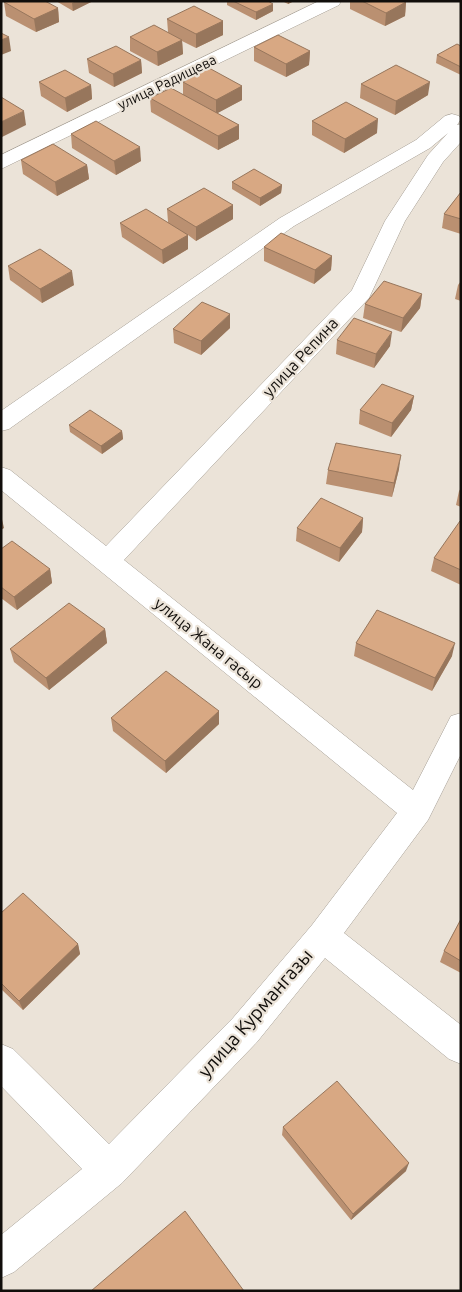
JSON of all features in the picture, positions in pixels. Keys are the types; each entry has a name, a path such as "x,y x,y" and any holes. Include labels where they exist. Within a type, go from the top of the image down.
{"street":[{"name":"улица Радищева","path":"1,163 333,1"},
{"path":"1,423 287,222 423,144 461,113"},
{"name":"улица Репина","path":"107,561 361,293 395,221 435,159 461,130"},
{"name":"улица Жана гасыр","path":"1,476 417,811"},
{"name":"улица Курмангазы","path":"1,1259 109,1170 245,1030 323,936 417,811 461,725"},
{"path":"323,936 461,1047"},
{"path":"1,1061 109,1170"}],"building":[{"path":"45,1 58,8 34,19 4,2"},
{"path":"233,1 268,1 273,4 256,12"},
{"path":"362,1 404,1 406,2 386,13"},
{"path":"194,6 223,21 196,34 167,19"},
{"path":"154,25 182,40 157,52 130,37"},
{"path":"1,33 9,37 1,40"},
{"path":"278,35 310,51 286,64 254,47"},
{"path":"457,44 461,46 461,67 437,55"},
{"path":"116,46 141,60 113,74 87,59"},
{"path":"396,65 430,82 396,101 361,84"},
{"path":"209,68 242,86 216,100 183,82"},
{"path":"65,70 91,85 65,98 39,82"},
{"path":"171,88 239,125 218,136 150,98"},
{"path":"1,97 24,111 1,122"},
{"path":"346,102 378,119 345,139 312,121"},
{"path":"96,121 140,147 114,161 71,134"},
{"path":"53,144 87,165 55,182 21,160"},
{"path":"254,169 282,185 260,198 232,182"},
{"path":"204,188 233,205 196,227 167,209"},
{"path":"461,192 461,219 444,214"},
{"path":"146,209 188,235 162,250 120,223"},
{"path":"281,233 332,256 315,270 264,247"},
{"path":"40,249 72,271 40,289 8,266"},
{"path":"384,281 422,294 403,318 365,304"},
{"path":"202,302 230,314 201,341 173,329"},
{"path":"354,318 392,332 376,354 337,340"},
{"path":"382,384 414,396 392,423 360,410"},
{"path":"90,410 122,431 101,446 69,425"},
{"path":"336,443 401,455 394,483 328,470"},
{"path":"321,498 363,518 340,548 297,528"},
{"path":"461,522 461,570 434,558"},
{"path":"12,541 50,569 14,597 1,587 1,549"},
{"path":"69,603 105,629 46,678 10,649"},
{"path":"377,610 455,643 435,678 356,643"},
{"path":"166,671 219,711 165,761 111,718"},
{"path":"23,893 78,944 19,1001 1,983 1,913"},
{"path":"461,919 461,961 444,951"},
{"path":"337,1081 409,1163 353,1214 283,1127"},
{"path":"185,1211 244,1291 91,1291"}]}
